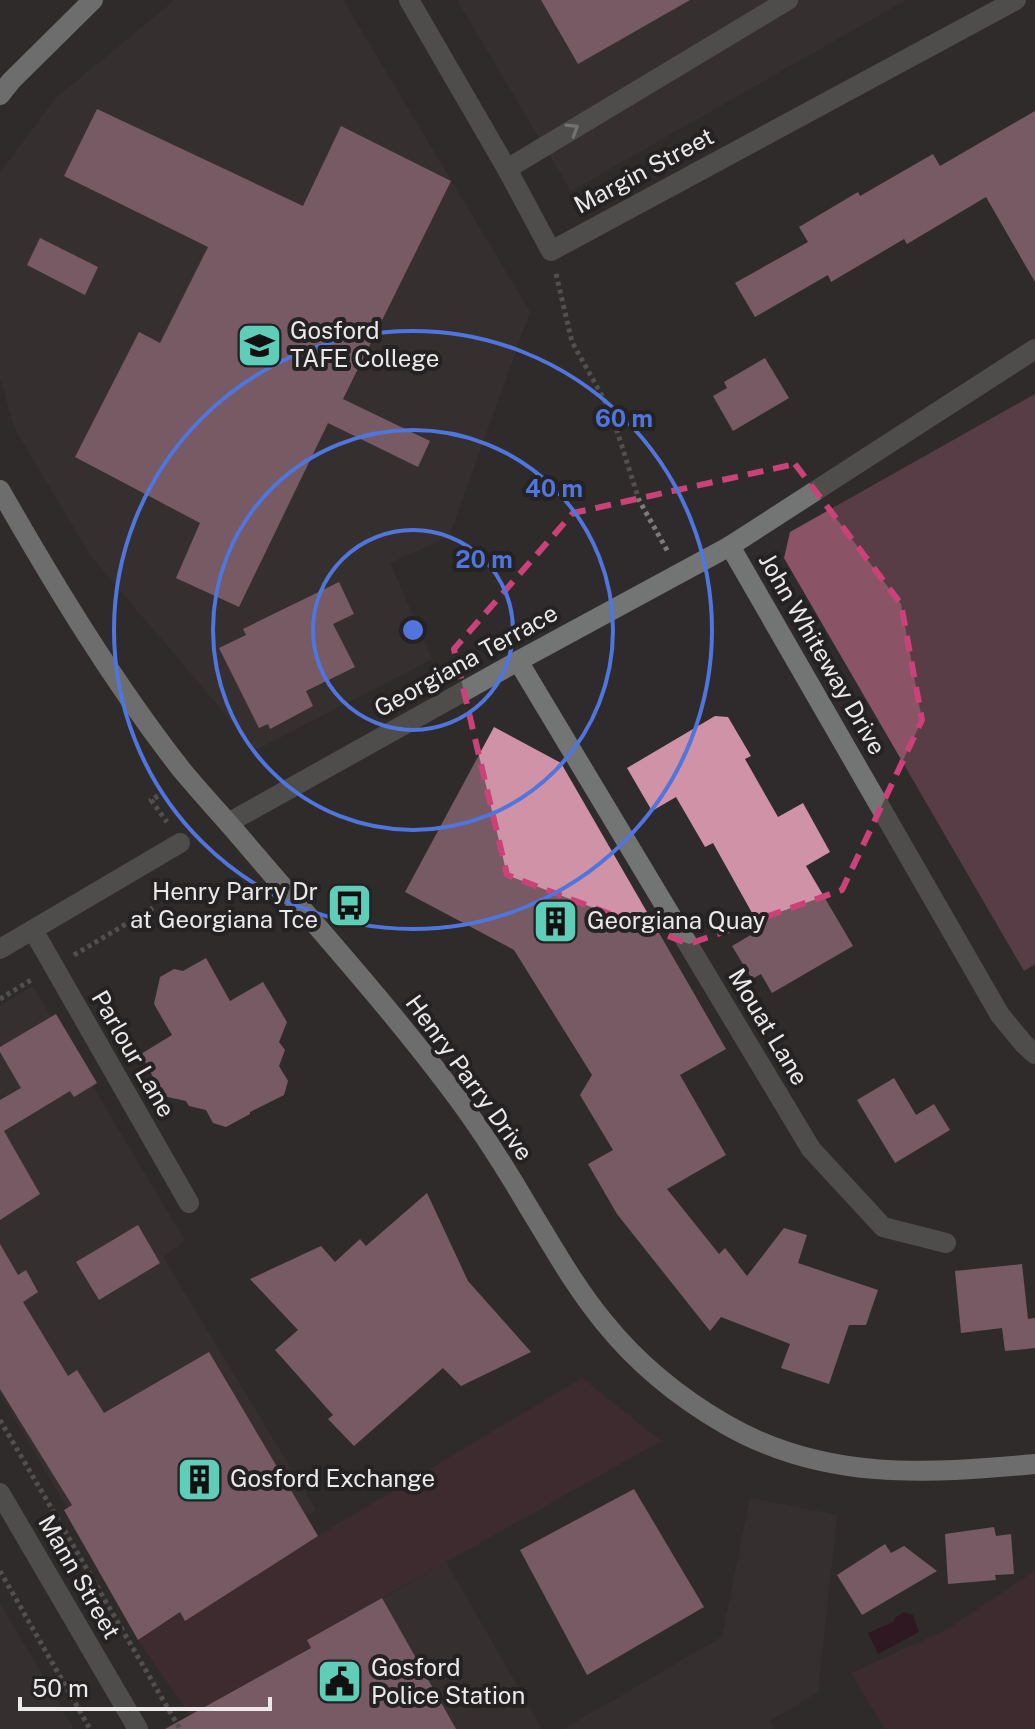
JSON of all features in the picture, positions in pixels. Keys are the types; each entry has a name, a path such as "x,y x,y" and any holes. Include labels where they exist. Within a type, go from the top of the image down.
{"main road":[{"path":"0,95 93,0"},
{"name":"Henry Parry Drive","path":"0,490 97,650 181,769 424,1054 478,1127 587,1299 633,1354 699,1408 729,1427 804,1458 843,1466 922,1472 1035,1464"}],"street":[{"path":"409,0 551,251"},
{"path":"507,169 788,0"},
{"name":"Margin Street","path":"551,251 1016,0"},
{"name":"John Whiteway Drive","path":"1035,349 730,546 983,987 1000,1015 1035,1054"},
{"name":"Georgiana Terrace","path":"228,823 730,546"},
{"name":"Mouat Lane","path":"518,661 811,1149 883,1227 946,1243"},
{"path":"0,949 180,843"},
{"name":"Parlour Lane","path":"33,930 189,1203"},
{"name":"Mann Street","path":"0,1493 138,1729"}],"path":[{"path":"551,251 572,342 611,412 639,500 680,574"},
{"path":"158,796 151,800 162,815"},
{"path":"0,1420 180,1729"},
{"path":"0,1571 90,1729"}],"highlighted area":[{"path":"795,464 901,604 922,720 842,890 689,944 507,875 454,649 573,513"}],"shaded area":[{"name":"Gosford TAFE College","path":"175,0 343,0 530,312 449,536 390,563 432,659 256,750 90,555 15,429 0,378 0,173 56,98"},
{"path":"457,0 906,0 571,191"},
{"path":"1035,394 1035,964 1024,971 784,558 790,532"},
{"path":"33,986 185,1241 163,1257 316,1510 131,1617 0,1393 0,1006"},
{"path":"582,1378 661,1441 307,1640 311,1648 190,1715 138,1640 180,1612 185,1620 318,1536"},
{"path":"750,1498 837,1515 818,1692 770,1721 774,1729 564,1729 722,1637"},
{"path":"446,1562 542,1729 197,1729 188,1713"},
{"path":"1035,1571 1035,1729 885,1729 851,1673 946,1630"},
{"path":"0,1603 74,1729 0,1729"},
{"path":"904,1612 913,1615 919,1632 878,1654 868,1633 893,1622"}],"building":[{"path":"541,0 690,0 578,64"},
{"path":"97,109 303,206 341,126 451,181 343,399 430,441 418,467 328,423 239,607 176,578 200,523 75,457 139,332 160,343 208,247 64,176"},
{"path":"1035,111 1035,282 986,197 907,244 904,239 831,282 828,275 755,317 735,283 808,242 799,227 858,192 860,196 933,154 940,166"},
{"path":"40,238 98,267 85,295 27,265"},
{"path":"765,358 789,398 733,431 713,396 727,388 724,382"},
{"path":"339,582 354,614 333,624 355,667 306,691 313,706 270,729 268,724 259,728 219,648 246,635 243,629"},
{"path":"715,716 728,717 751,756 745,759 778,817 803,803 830,852 806,866 853,946 772,993 761,974 752,979 732,946 761,929 713,843 705,847 676,797 652,811 627,768"},
{"name":"Georgiana Quay","path":"494,727 561,763 726,1049 680,1075 726,1155 667,1189 719,1254 725,1248 747,1276 784,1228 807,1235 798,1263 878,1290 866,1325 849,1325 829,1384 781,1368 790,1344 721,1317 710,1331 617,1214 588,1164 613,1150 580,1095 592,1075 514,950 405,892"},
{"path":"206,958 230,1001 263,982 287,1022 279,1042 285,1050 279,1066 288,1081 284,1095 226,1127 213,1123 206,1110 163,1096 141,1054 172,1035 154,1004 160,977 174,969 183,971"},
{"path":"56,1014 97,1083 74,1097 70,1091 4,1131 40,1194 0,1220 0,1100 21,1088 0,1047"},
{"path":"894,1078 916,1115 934,1104 950,1130 895,1163 857,1100"},
{"path":"427,1193 468,1281 531,1352 461,1386 443,1368 354,1446 328,1419 333,1415 275,1350 298,1330 250,1279 321,1246 335,1262 360,1239 366,1246"},
{"path":"138,1225 160,1263 99,1300 76,1262"},
{"name":"Gosford Exchange","path":"0,1244 18,1275 26,1270 38,1292 23,1302 68,1376 77,1370 104,1413 209,1352 318,1536 185,1621 180,1612 138,1640 64,1510 72,1505 0,1389"},
{"path":"1022,1264 1028,1319 1035,1318 1035,1348 1005,1351 1002,1328 961,1333 955,1271"},
{"path":"634,1489 704,1607 587,1675 520,1550"},
{"path":"994,1527 996,1536 1011,1534 1014,1574 995,1575 996,1580 948,1584 945,1534"},
{"path":"885,1544 891,1553 904,1546 937,1571 862,1615 837,1575"},
{"name":"Gosford Police Station","path":"382,1598 456,1729 165,1729 311,1648 307,1640"}],"place":[{"name":"Gosford TAFE College","path":"259,345"},
{"name":"Henry Parry Dr at Georgiana Tce","path":"349,906"},
{"name":"Georgiana Quay","path":"556,921"},
{"name":"Gosford Exchange","path":"199,1479"},
{"name":"Gosford Police Station","path":"340,1682"}]}
